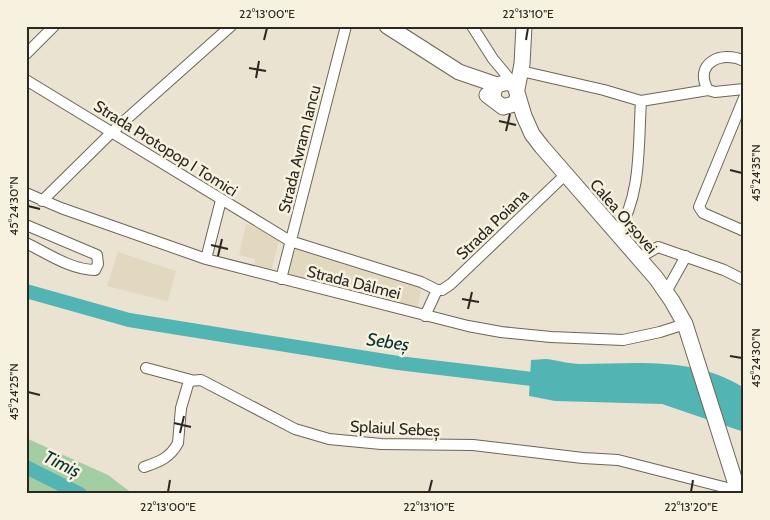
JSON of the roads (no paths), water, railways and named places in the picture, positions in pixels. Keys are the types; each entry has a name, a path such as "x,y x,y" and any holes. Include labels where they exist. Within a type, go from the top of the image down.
{"main road":[{"path":"387,26 459,72 512,81"},
{"path":"512,81 493,92 498,104 511,106 512,81 524,26"},
{"name":"Calea Orșovei","path":"459,72 532,134 666,292 687,329 739,493"},
{"name":"Calea Orșovei","path":"512,81 532,134"}],"street":[{"path":"26,54 54,26"},
{"path":"42,201 112,132 231,26"},
{"name":"Strada Avram Iancu","path":"281,279 346,26"},
{"path":"472,26 493,59 512,81 604,90 641,101 708,90 715,92 744,90"},
{"path":"708,90 704,78 707,64 720,58 744,61"},
{"name":"Strada Protopop I Tomici","path":"26,80 290,241 422,282 437,290"},
{"path":"744,98 699,207 703,213 744,230"},
{"path":"617,234 627,217 634,194 641,101"},
{"name":"Strada Poiana","path":"437,290 442,290 451,284 565,175"},
{"name":"Strada Dâlmei","path":"26,193 42,201 206,259 425,316 501,332 605,340 638,338 687,329"},
{"path":"206,259 221,200"},
{"path":"26,225 97,255 98,264 95,270 86,270 62,261 26,243"},
{"path":"639,258 658,247 724,270 744,280"},
{"path":"666,292 686,256"},
{"path":"425,316 437,290"},
{"name":"Splaiul Sebeș","path":"146,368 190,380 201,380 296,429 329,439 381,444 473,445 583,458 618,460 716,484 739,493"},
{"path":"144,467 168,457 178,443 184,394 190,380"},
{"path":"716,484 732,470"}],"water":[{"path":"546,359 576,364 643,363 685,366 725,378 744,388 744,432 662,404 555,401 529,396 531,360"}],"waterway":[{"name":"Sebeș","path":"26,291 129,320 398,363 549,381"},
{"name":"Timiș","path":"26,467 80,494"}]}
